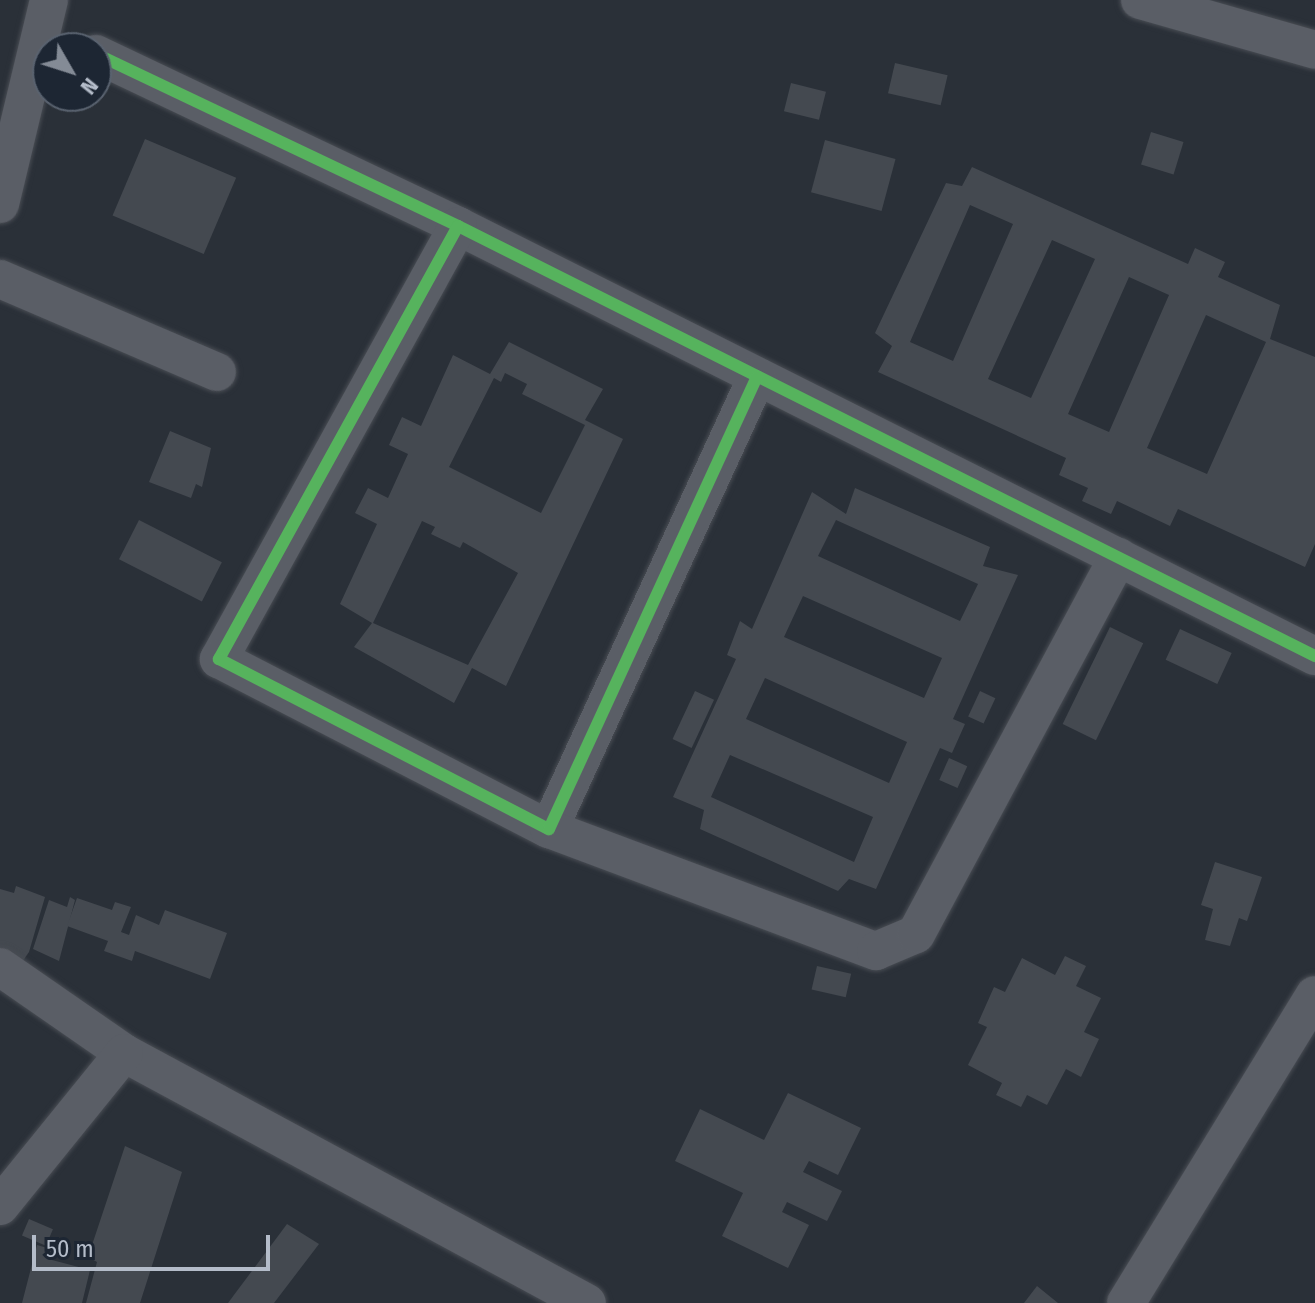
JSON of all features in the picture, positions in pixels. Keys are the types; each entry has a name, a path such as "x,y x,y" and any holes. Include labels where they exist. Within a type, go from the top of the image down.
{"street":[{"path":"1140,0 1315,50"},
{"path":"0,204 6,150 45,15 65,32"},
{"path":"112,62 458,226 1315,656"},
{"path":"458,226 219,659 549,829 876,951 916,934 1118,557"},
{"path":"0,279 217,372"},
{"path":"549,829 757,376"},
{"path":"0,967 124,1053 587,1303"},
{"path":"1126,1303 1315,995"},
{"path":"0,1206 124,1053"}],"building":[{"path":"895,63 948,75 941,105 888,93"},
{"path":"791,83 826,92 819,120 784,111"},
{"path":"1151,132 1184,142 1174,174 1141,165"},
{"path":"145,139 236,178 204,254 113,215"},
{"path":"825,140 896,159 882,211 811,192"},
{"path":"972,167 1188,264 1195,248 1225,262 1218,277 1280,305 1270,339 1315,357 1315,544 1305,567 1178,509 1170,526 1117,501 1111,514 1082,501 1088,488 1059,475 1066,458 878,372 892,346 875,333 946,183 962,186","holes":["970,205 1013,224 953,361 910,342","1052,240 1095,259 1031,398 988,379","1129,277 1169,295 1109,432 1068,414","1206,315 1266,342 1207,474 1147,448"]},
{"path":"509,342 603,389 585,420 623,439 506,686 472,668 454,703 354,647 372,623 340,604 377,524 355,513 368,488 388,498 408,454 389,445 402,417 421,426 453,355 490,374","holes":["505,373 527,384 522,394 585,425 541,513 449,467 494,378 501,382","422,521 435,527 431,534 460,548 463,542 518,573 468,665 373,623"]},
{"path":"170,431 211,448 202,487 196,484 191,498 149,482"},
{"path":"855,488 990,547 983,566 1018,575 953,719 965,724 952,753 940,748 876,889 849,879 838,891 700,829 704,810 673,797 736,659 727,655 740,621 752,629 812,492 846,514","holes":["836,520 978,584 960,621 818,556","803,596 942,658 924,698 784,637","765,678 907,742 889,783 746,719","730,755 873,817 854,862 711,797"]},
{"path":"139,520 222,562 202,601 119,559"},
{"path":"1110,627 1143,643 1096,740 1063,724"},
{"path":"1180,629 1232,653 1217,684 1166,660"},
{"path":"695,691 714,700 692,748 673,739"},
{"path":"980,691 995,698 984,724 968,716"},
{"path":"949,758 967,766 958,788 939,780"},
{"path":"1215,862 1262,877 1247,921 1239,918 1230,946 1205,940 1213,909 1201,905"},
{"path":"16,886 45,897 29,952 18,968 0,955 0,889 14,893"},
{"path":"70,897 75,900 59,961 33,949 49,900 67,907"},
{"path":"77,898 112,910 115,902 131,907 121,932 129,935 136,915 159,925 165,910 227,933 210,979 135,951 132,961 104,951 108,941 67,926"},
{"path":"1065,956 1086,966 1076,986 1101,998 1084,1032 1099,1039 1081,1077 1066,1069 1047,1105 1027,1095 1021,1107 996,1095 1002,1083 968,1065 987,1027 978,1023 994,987 1005,992 1022,958 1055,975"},
{"path":"817,966 851,974 846,997 812,989"},
{"path":"788,1093 861,1128 838,1175 809,1161 803,1172 842,1191 827,1221 787,1202 782,1212 809,1225 788,1268 722,1236 743,1193 675,1161 700,1109 764,1140"},
{"path":"125,1146 182,1172 140,1303 86,1303 97,1262 88,1257"},
{"path":"29,1219 53,1229 46,1246 22,1236"},
{"path":"287,1224 319,1244 274,1303 228,1303"},
{"path":"37,1245 54,1250 52,1260 90,1270 82,1303 22,1303"},
{"path":"1037,1286 1058,1303 1024,1303"}],"cycle path":[{"path":"112,62 458,226 1315,656"},
{"path":"458,226 219,659 549,829 757,376"}]}
